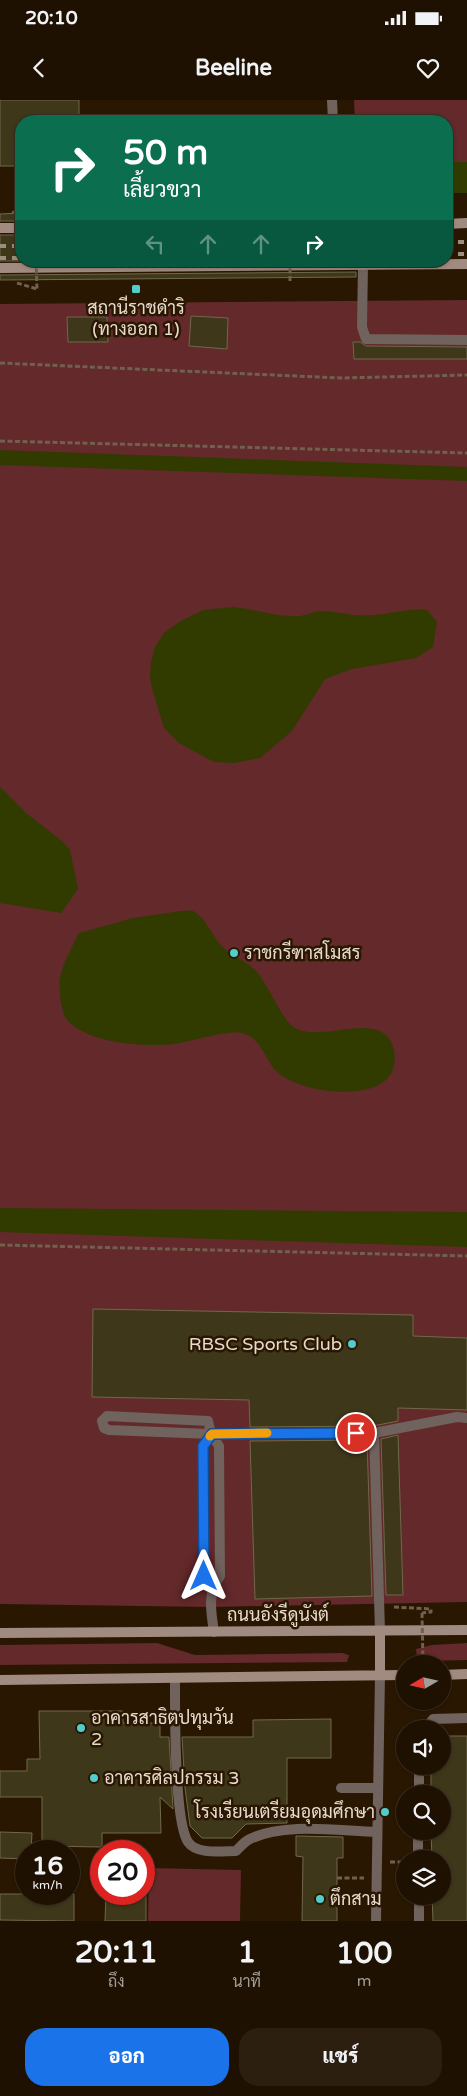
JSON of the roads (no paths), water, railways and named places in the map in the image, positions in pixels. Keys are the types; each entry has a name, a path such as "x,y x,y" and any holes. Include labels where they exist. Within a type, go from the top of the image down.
{"main road":[{"path":"453,224 467,224"},
{"path":"0,228 15,228"},
{"path":"453,264 467,264"},
{"path":"0,268 121,267"},
{"path":"380,1630 380,1675"},
{"name":"ถนนอังรีดูนังต์","path":"0,1632 467,1630"},
{"path":"451,1675 467,1674"},
{"path":"0,1680 396,1675"}],"street":[{"path":"332,100 332,115"},
{"path":"363,267 362,328 366,340 467,340"},
{"path":"214,1632 211,1607 212,1587 220,1576 219,1446 212,1434 208,1421 107,1416 102,1421 104,1428 109,1430 212,1434 374,1433 457,1417 467,1418"},
{"path":"374,1433 380,1630"},
{"path":"212,1434 203,1446 204,1576 212,1587"},
{"path":"376,1921 380,1675"},
{"path":"174,1678 180,1820 189,1843 200,1850 236,1851 248,1839 265,1833 287,1830 377,1832"},
{"path":"432,1720 467,1718"},
{"path":"341,1788 377,1788"},
{"path":"418,1905 418,1921"}],"railway":[{"path":"453,242 467,242"},
{"path":"0,246 15,246"},
{"path":"453,254 467,254"},
{"path":"0,258 15,258"}],"place":[{"name":"สถานีราชดำริ (ทางออก 1)","path":"136,289"},
{"name":"ราชกรีฑาสโมสร","path":"234,953"},
{"name":"RBSC Sports Club","path":"352,1344"},
{"name":"อาคารสาธิตปทุมวัน 2","path":"81,1728"},
{"name":"อาคารศิลปกรรม 3","path":"94,1778"},
{"name":"โรงเรียนเตรียมอุดมศึกษา","path":"385,1812"},
{"name":"ตึกสาม","path":"320,1899"}]}
